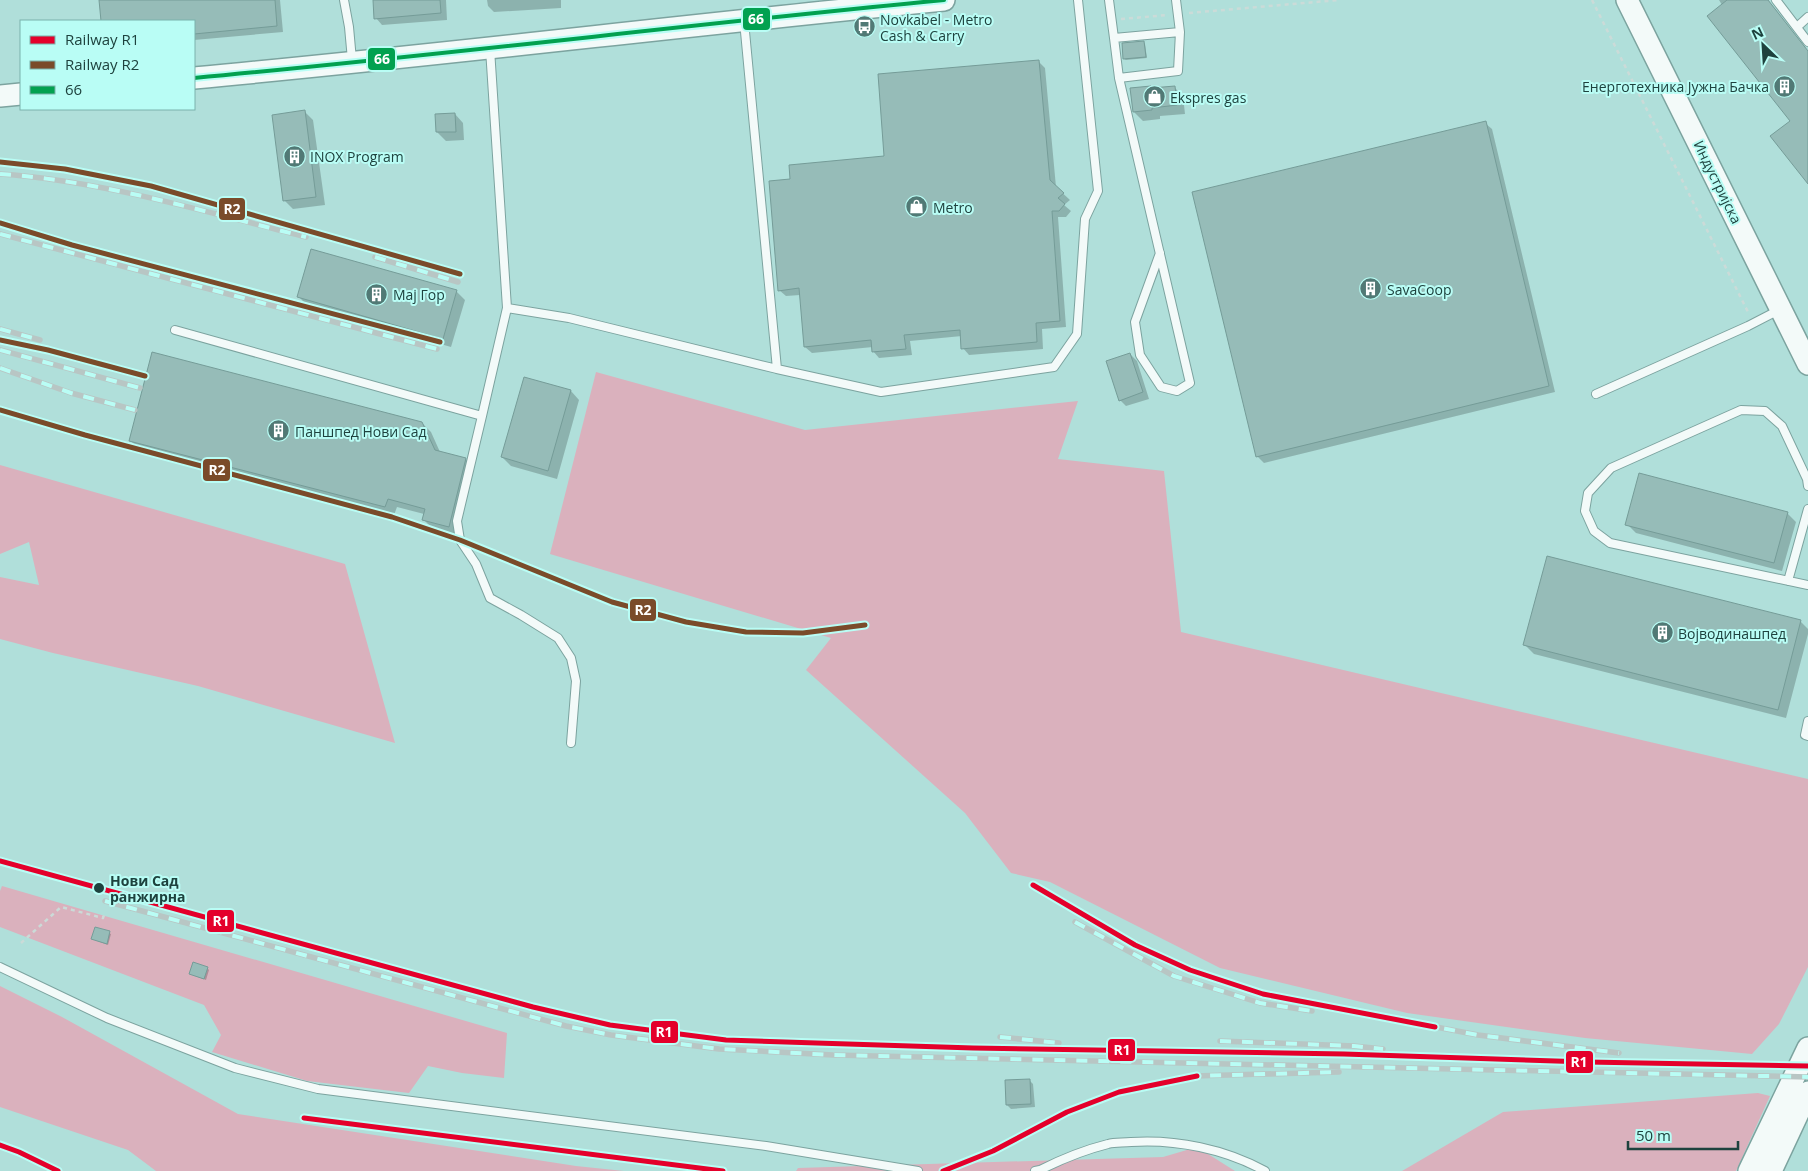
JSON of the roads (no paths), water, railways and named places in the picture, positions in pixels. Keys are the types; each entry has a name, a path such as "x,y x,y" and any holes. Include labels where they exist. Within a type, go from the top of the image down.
{"street":[{"path":"195,78 944,0"},
{"name":"Индустријска","path":"1627,0 1808,364"},
{"path":"0,96 20,94"},
{"path":"1749,1171 1808,1048"},
{"path":"1770,1171 1808,1092"}],"lane":[{"path":"344,0 349,26 352,63"},
{"path":"507,308 569,318 777,369 881,392 1054,367 1077,334 1086,219 1098,192 1078,0"},
{"path":"1109,0 1119,78 1160,254 1190,383 1177,391 1160,387 1140,355 1135,322 1160,254"},
{"path":"1119,78 1178,71 1180,32 1176,0"},
{"path":"1776,0 1808,42"},
{"path":"1796,27 1808,17"},
{"path":"744,20 777,369"},
{"path":"1114,38 1180,32"},
{"path":"490,48 507,308 457,521 460,540 476,564 490,598 558,638 571,658 576,681 570,743"},
{"path":"1596,394 1781,309"},
{"path":"174,330 482,416"},
{"path":"1808,486 1782,426 1765,411 1741,410 1611,468 1588,493 1585,511 1594,531 1610,543 1808,585"},
{"path":"1788,581 1808,509"},
{"path":"1808,721 1805,735 1808,736"},
{"path":"0,967 107,1018 235,1068 318,1089 766,1146 918,1171"},
{"path":"1035,1171 1068,1156 1110,1143 1147,1141 1214,1150 1248,1161 1265,1171"}],"railway":[{"path":"0,162 65,169 151,186 460,274"},
{"path":"0,174 77,183 116,190 306,237"},
{"path":"0,223 72,245 440,342"},
{"path":"0,234 437,349"},
{"path":"375,257 458,282"},
{"path":"0,329 40,340"},
{"path":"0,340 48,350 145,376"},
{"path":"0,350 140,388"},
{"path":"0,368 71,393 135,410"},
{"path":"0,410 85,435 392,517 460,540 612,602 686,622 746,632 803,633 865,625"},
{"path":"0,861 533,1007 610,1025 726,1040 973,1048 1344,1054 1587,1062 1808,1066"},
{"path":"1033,885 1135,945 1190,970 1263,994 1478,1035 1619,1053"},
{"path":"105,901 566,1026 611,1035 719,1049 833,1055 1808,1077"},
{"path":"1075,922 1174,976 1260,1003 1312,1011"},
{"path":"1000,1037 1059,1043"},
{"path":"1220,1041 1354,1046 1383,1049"},
{"path":"943,1171 993,1151 1067,1112 1119,1092 1194,1076 1339,1072"},
{"path":"304,1118 723,1171"},
{"path":"0,1145 58,1171"}],"rail line":[{"name":"R2","path":"0,162 65,169 151,186 460,274"},
{"name":"R2","path":"0,223 72,245 440,342"},
{"name":"R2","path":"0,340 48,350 145,376"},
{"name":"R2","path":"0,410 85,435 392,517 460,540 612,602 686,622 746,632 803,633 865,625"},
{"name":"R1","path":"0,861 533,1007 610,1025 726,1040 973,1048 1344,1054 1587,1062 1808,1066"},
{"name":"R1","path":"1033,885 1135,945 1190,970 1263,994 1435,1027"},
{"name":"R1","path":"943,1171 993,1151 1067,1112 1119,1092 1197,1076"},
{"name":"R1","path":"304,1118 723,1171"},
{"name":"R1","path":"0,1145 58,1171"}],"place":[{"name":"Novkabel - Metro Cash & Carry","path":"864,27"},
{"name":"Енерготехника Јужна Бачка","path":"1785,86"},
{"name":"Ekspres gas","path":"1154,97"},
{"name":"INOX Program","path":"294,156"},
{"name":"Metro","path":"917,207"},
{"name":"SavaCoop","path":"1371,289"},
{"name":"Мај Гор","path":"377,294"},
{"name":"Паншпед Нови Сад","path":"279,431"},
{"name":"Војводинашпед","path":"1662,633"},
{"name":"Нови Сад ранжирна","path":"99,888"}]}
